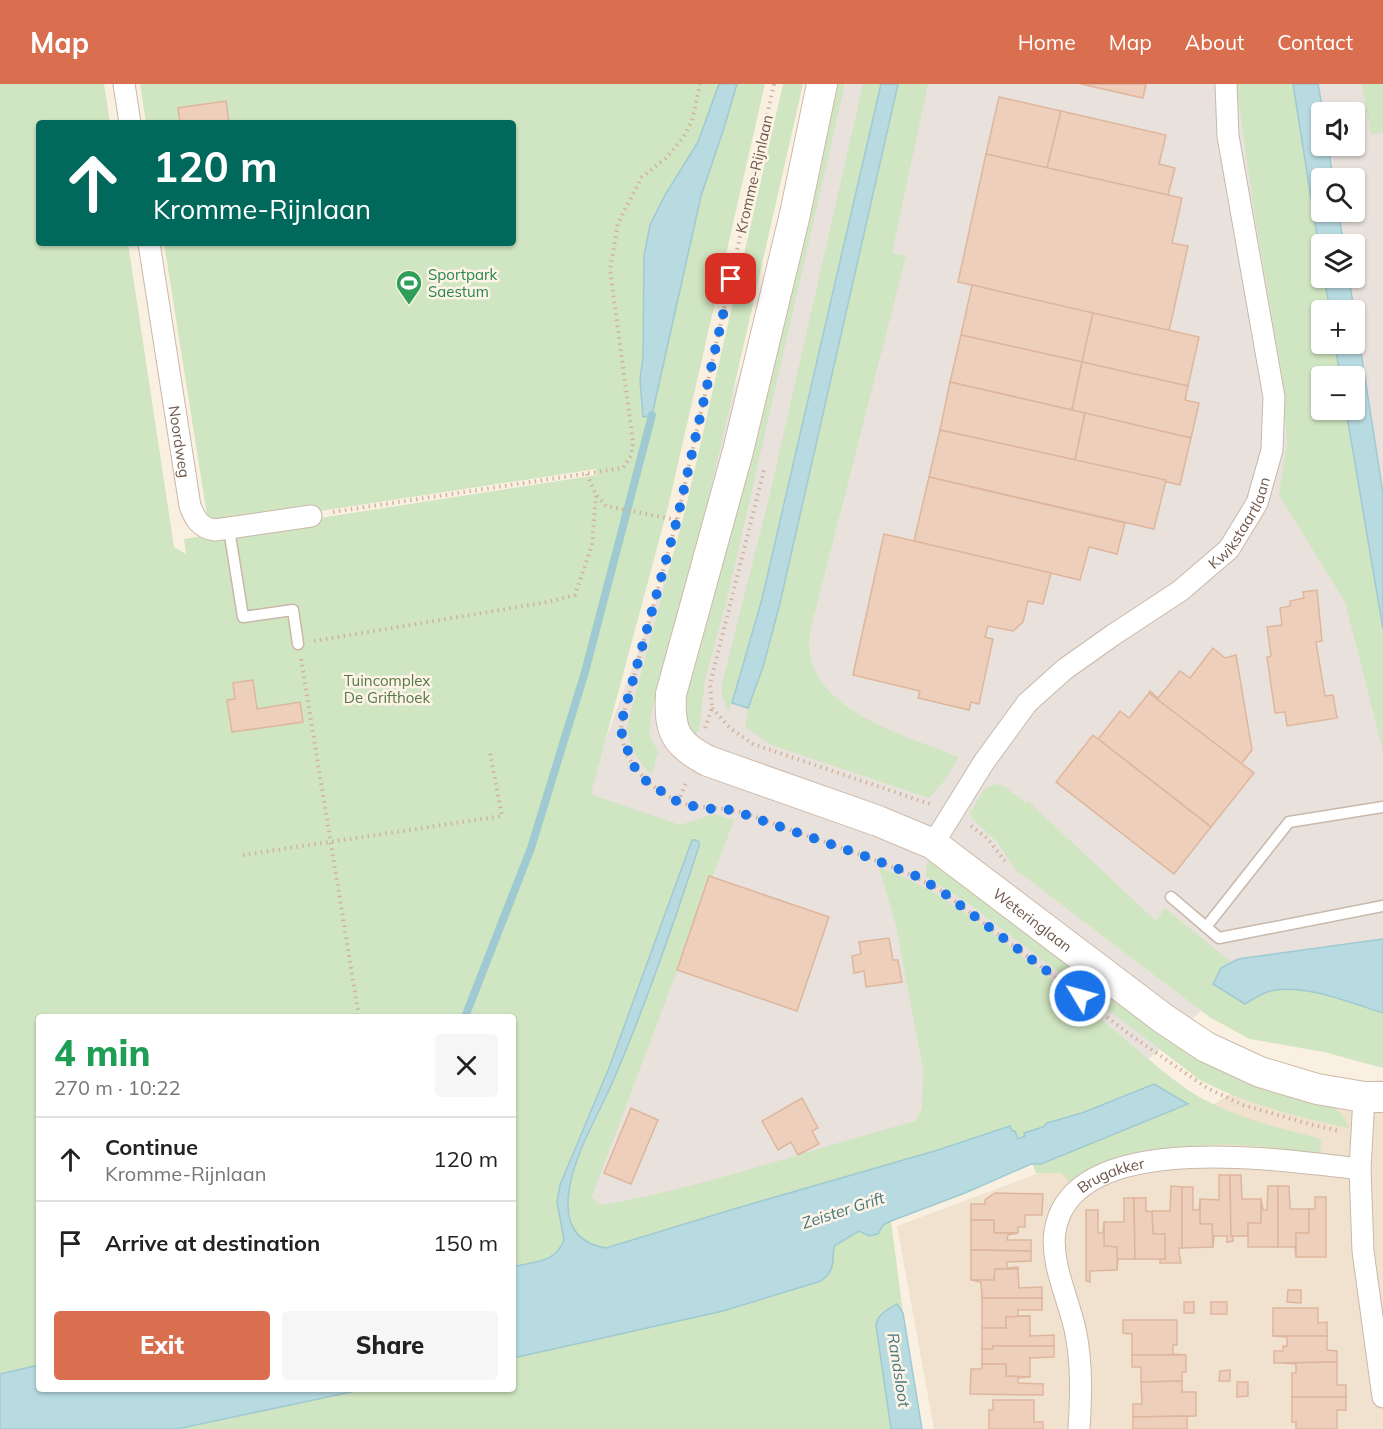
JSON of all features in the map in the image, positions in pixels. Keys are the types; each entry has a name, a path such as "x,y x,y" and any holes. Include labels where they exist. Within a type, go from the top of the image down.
{"street":[{"path":"124,84 130,120"},
{"name":"Weteringlaan","path":"822,84 795,214 738,451 671,694 673,729 679,740 708,761 871,818 933,844 1164,1019 1206,1047 1260,1072 1317,1089 1373,1097"},
{"name":"Kwikstaartlaan","path":"933,844 984,762 1027,703 1065,669 1180,591 1221,556 1229,549 1257,504 1272,450 1274,397 1228,136 1226,84"},
{"name":"Noordweg","path":"149,246 190,506 194,518 205,528 229,529 311,516"},
{"path":"1373,1097 1362,1135 1360,1169 1363,1251 1382,1386"},
{"name":"Brugakker","path":"1079,1429 1081,1384 1076,1334 1057,1266 1055,1232 1062,1210 1072,1194 1090,1180 1123,1168 1172,1158 1221,1156 1259,1158 1360,1169"}],"lane":[{"path":"229,529 243,617 293,610 298,644"},
{"path":"1206,927 1289,822 1383,807"},
{"path":"1171,897 1219,938 1383,906"}],"path":[{"path":"311,516 623,468 631,456 633,442 610,270 618,223 642,177 665,159 682,138 692,121 700,84"},
{"name":"Kromme-Rijnlaan","path":"774,84 677,520 621,731 633,765 647,782 678,802 700,808 732,810 914,875 940,890 1132,1036 1206,1088 1243,1105 1313,1125 1362,1135"},
{"path":"587,474 596,495 606,506 677,520"},
{"path":"359,1014 298,644 548,602 575,595 592,545 596,495"},
{"path":"243,855 502,816 490,753"}],"shaded area":[{"path":"846,84 1383,84 1383,1000 1243,972 1113,1092 516,1280 516,1014 505,1014"},
{"path":"1383,1080 1383,1429 934,1429 897,1226 1049,1169 1175,1129 1239,1088"}],"green space":[{"name":"Tuincomplex De Grifthoek","path":"0,84 104,84 110,120 36,120 36,246 128,246 174,547 186,554 184,539 597,475 596,469 209,528 164,246 516,246 516,120 146,120 140,84 719,84 698,142 665,195 650,225 644,256 643,357 640,380 643,417 679,291 701,196 737,84 765,84 668,507 592,790 593,795 680,825 714,814 734,820 592,1196 601,1205 681,1188 916,1121 922,1108 923,1069 896,926 879,868 914,882 963,911 1191,1092 1245,1117 1322,1139 1319,1156 1264,1147 1208,1145 1110,1165 1094,1170 1071,1183 1061,1173 1036,1173 1033,1165 1041,1164 1187,1104 1135,1092 1082,1113 1047,1123 1043,1127 1024,1133 1025,1137 1018,1139 1010,1126 939,1150 606,1248 592,1246 582,1241 573,1226 568,1204 570,1176 616,1075 659,967 648,965 609,1068 568,1164 557,1202 564,1240 555,1254 549,1258 516,1266 516,1014 36,1014 36,1366 0,1374"},
{"path":"783,84 803,84 689,585 651,713 649,735 659,753 650,774 631,746 627,726 686,507"},
{"path":"828,84 845,84 728,595 705,681 699,729 693,735 685,718 684,695"},
{"path":"863,84 881,84 762,599 742,673 728,713 722,695 722,684 769,498"},
{"path":"898,84 928,84 892,253 906,256 812,622 809,643 813,667 825,687 843,703 889,730 959,757 945,780 929,798 771,745 745,727 748,708 763,667 780,603"},
{"path":"1236,84 1293,84 1311,198 1311,222 1315,222 1317,234 1311,234 1311,288 1326,288 1328,300 1311,300 1311,354 1337,354 1338,366 1311,366 1311,420 1348,420 1383,629 1383,751 1345,602 1279,495 1287,443 1282,376 1254,210"},
{"path":"1362,84 1383,84 1383,133 1371,135"},
{"path":"997,784 1004,786 1026,803 1028,801 1156,921 1165,908 1231,962 1221,968 1213,984 1245,1004 1270,991 1283,989 1327,995 1383,1013 1383,1068 1324,1052 1250,1039 1211,1018 1016,870 997,842 972,818 970,813 985,788"},
{"path":"930,860 992,902 1334,1107 1345,1118 1349,1128 1272,1109 1200,1080 969,904 926,876 927,863"},
{"path":"891,1221 903,1313 897,1304 881,1315 876,1325 891,1429 177,1429 351,1392 516,1392 516,1357 723,1311 821,1281 831,1269 834,1246 859,1231 869,1236"}],"water":[{"path":"719,84 737,84 701,196 652,415 643,417 640,380 643,357 644,256 650,225 665,195 698,142"},
{"path":"881,84 898,84 780,603 763,667 748,708 732,703 762,599"},
{"path":"1293,84 1318,84 1321,102 1311,102 1311,156 1330,156 1331,168 1311,168 1311,198"},
{"path":"1315,222 1340,222 1342,234 1317,234"},
{"path":"1326,288 1351,288 1352,300 1328,300"},
{"path":"1337,354 1361,354 1363,366 1338,366"},
{"path":"1365,378 1383,493 1383,629 1348,420 1365,420"},
{"name":"Zeister Grift","path":"692,840 696,840 699,846 660,961 628,1046 574,1169 568,1211 577,1234 589,1243 606,1248 938,1150 1010,1126 1018,1139 1025,1136 1024,1133 1043,1127 1047,1123 1082,1113 1154,1084 1188,1104 1041,1164 1031,1164 965,1193 891,1221 883,1225 878,1234 869,1236 859,1231 834,1246 831,1269 821,1281 723,1311 516,1357 516,1266 549,1258 560,1248 564,1240 557,1202 560,1185 609,1068"},
{"path":"1383,939 1383,1013 1327,995 1283,989 1270,991 1245,1004 1213,984 1221,968 1238,959"},
{"name":"Randsloot","path":"897,1304 903,1313 922,1429 891,1429 876,1325 886,1310"},
{"path":"36,1366 36,1392 351,1392 177,1429 0,1429 0,1374"}],"building":[{"path":"1081,84 1146,84 1143,98"},
{"path":"999,97 1061,111 1047,168 986,154"},
{"path":"226,101 229,120 180,120 178,108"},
{"path":"1061,111 1166,135 1159,164 1175,168 1168,195 1047,168"},
{"path":"986,154 1182,198 1172,243 1188,246 1169,331 958,282"},
{"path":"972,285 1093,313 1082,362 961,335"},
{"path":"1093,313 1199,337 1188,386 1082,362"},
{"path":"961,335 1082,362 1072,410 950,382"},
{"path":"1082,362 1188,386 1185,400 1199,403 1191,438 1072,410"},
{"path":"950,382 1085,413 1075,460 940,430"},
{"path":"1085,413 1191,438 1180,485 1075,460"},
{"path":"940,430 1166,480 1154,529 929,477"},
{"path":"929,477 1125,523 1117,554 1089,547 1080,580 914,541"},
{"path":"884,534 1051,573 1043,604 1028,601 1023,622 1013,631 988,626 985,637 993,639 979,704 971,702 969,710 918,698 920,691 853,675"},
{"path":"1317,590 1322,641 1316,642 1325,696 1333,695 1337,718 1287,726 1285,712 1275,713 1267,657 1271,656 1267,627 1282,625 1280,608 1290,606 1290,601 1304,598 1303,592"},
{"path":"1213,648 1225,658 1236,655 1252,750 1241,764 1149,693 1150,691 1158,698 1180,671 1190,678"},
{"path":"253,680 257,709 300,702 303,722 232,732 227,700 235,699 233,683"},
{"path":"1149,693 1254,773 1211,827 1098,739 1120,711 1129,718"},
{"path":"1093,735 1211,827 1174,874 1056,782"},
{"path":"709,876 829,917 797,1011 677,970"},
{"path":"889,938 893,960 898,960 902,982 866,987 864,971 854,973 852,956 861,954 859,942"},
{"path":"802,1098 818,1128 812,1131 819,1144 798,1155 791,1142 778,1150 762,1121"},
{"path":"631,1108 658,1120 631,1184 604,1173"},
{"path":"1219,1175 1230,1175 1233,1241 1227,1242 1227,1236 1214,1236 1213,1247 1212,1224 1200,1224 1200,1199 1219,1200"},
{"path":"1230,1175 1241,1175 1242,1199 1261,1199 1261,1223 1248,1223 1248,1236 1231,1236"},
{"path":"1171,1186 1182,1187 1182,1248 1179,1248 1181,1263 1160,1263 1160,1258 1165,1259 1165,1234 1153,1234 1152,1211 1170,1211"},
{"path":"1268,1186 1278,1186 1278,1247 1248,1247 1248,1223 1261,1223 1261,1199 1263,1210 1267,1210"},
{"path":"1278,1186 1289,1186 1290,1209 1309,1209 1309,1233 1296,1233 1296,1257 1295,1247 1278,1247"},
{"path":"1182,1187 1193,1187 1193,1210 1199,1210 1200,1199 1200,1224 1212,1224 1213,1247 1182,1248"},
{"path":"995,1193 1043,1194 1042,1215 1025,1215 1025,1227 1018,1227 1018,1233 994,1233 994,1220 971,1220 971,1204 985,1204 985,1200"},
{"path":"1315,1197 1326,1197 1326,1257 1296,1257 1296,1233 1309,1233 1309,1209 1315,1209"},
{"path":"1124,1198 1134,1198 1135,1259 1118,1259 1117,1270 1117,1247 1104,1246 1104,1222 1124,1222"},
{"path":"1134,1198 1146,1198 1146,1211 1152,1212 1153,1234 1165,1234 1165,1259 1135,1259"},
{"path":"1086,1210 1098,1210 1098,1233 1103,1233 1104,1222 1104,1246 1117,1247 1117,1270 1090,1271 1090,1282 1086,1281"},
{"path":"971,1220 994,1220 994,1233 1018,1233 1008,1235 1007,1240 1031,1240 1031,1251 971,1250"},
{"path":"971,1250 1031,1251 1031,1261 1007,1262 1007,1268 1018,1267 1018,1269 995,1269 994,1280 971,1280"},
{"path":"995,1269 1018,1269 1019,1288 1042,1287 1042,1298 982,1298 981,1282 971,1280 994,1280"},
{"path":"1288,1290 1301,1290 1301,1303 1287,1302"},
{"path":"982,1298 1042,1298 1042,1310 1018,1310 1018,1316 1030,1316 1006,1317 1006,1328 982,1328"},
{"path":"1184,1302 1194,1302 1194,1313 1184,1313"},
{"path":"1211,1302 1227,1302 1227,1314 1211,1314"},
{"path":"1273,1308 1318,1308 1318,1323 1327,1322 1327,1336 1273,1336"},
{"path":"1030,1316 1030,1336 1054,1335 1054,1346 993,1346 993,1349 982,1349 982,1328 1006,1328 1006,1317"},
{"path":"1123,1320 1177,1320 1177,1345 1173,1345 1173,1354 1186,1355 1132,1355 1132,1334 1123,1333"},
{"path":"1273,1336 1327,1336 1327,1350 1337,1351 1337,1362 1274,1363 1274,1351 1283,1351 1283,1346 1287,1346 1287,1337"},
{"path":"993,1346 1054,1346 1054,1357 1030,1358 1030,1377 1006,1376 1006,1364 982,1364 982,1349 993,1349"},
{"path":"1132,1355 1186,1355 1186,1372 1182,1372 1182,1381 1141,1382 1141,1367 1132,1367"},
{"path":"1337,1362 1337,1385 1346,1385 1346,1397 1292,1397 1292,1373 1296,1373 1296,1364 1283,1363"},
{"path":"982,1364 1006,1364 1006,1376 1030,1377 1018,1378 1018,1383 1043,1384 1043,1395 970,1394 971,1369 982,1369"},
{"path":"1230,1370 1230,1381 1219,1381 1220,1371"},
{"path":"1182,1381 1182,1392 1196,1392 1196,1416 1133,1417 1133,1404 1142,1404 1141,1382"},
{"path":"1237,1382 1248,1382 1248,1396 1237,1397"},
{"path":"1292,1397 1346,1397 1346,1410 1337,1410 1337,1429 1296,1429 1296,1422 1292,1422"},
{"path":"993,1400 1034,1400 1034,1422 1043,1422 1043,1429 989,1429 989,1410 993,1410"},
{"path":"1187,1416 1187,1429 1133,1429 1133,1417"}],"waterway":[{"path":"466,1014 531,848 585,672 652,415"}],"place":[{"name":"Sportpark Saestum","path":"409,306"}],"route":[{"path":"731,279 677,520 622,720 621,731 624,745 633,765 647,782 678,802 700,808 732,810 914,875 940,890 1080,996"}]}
